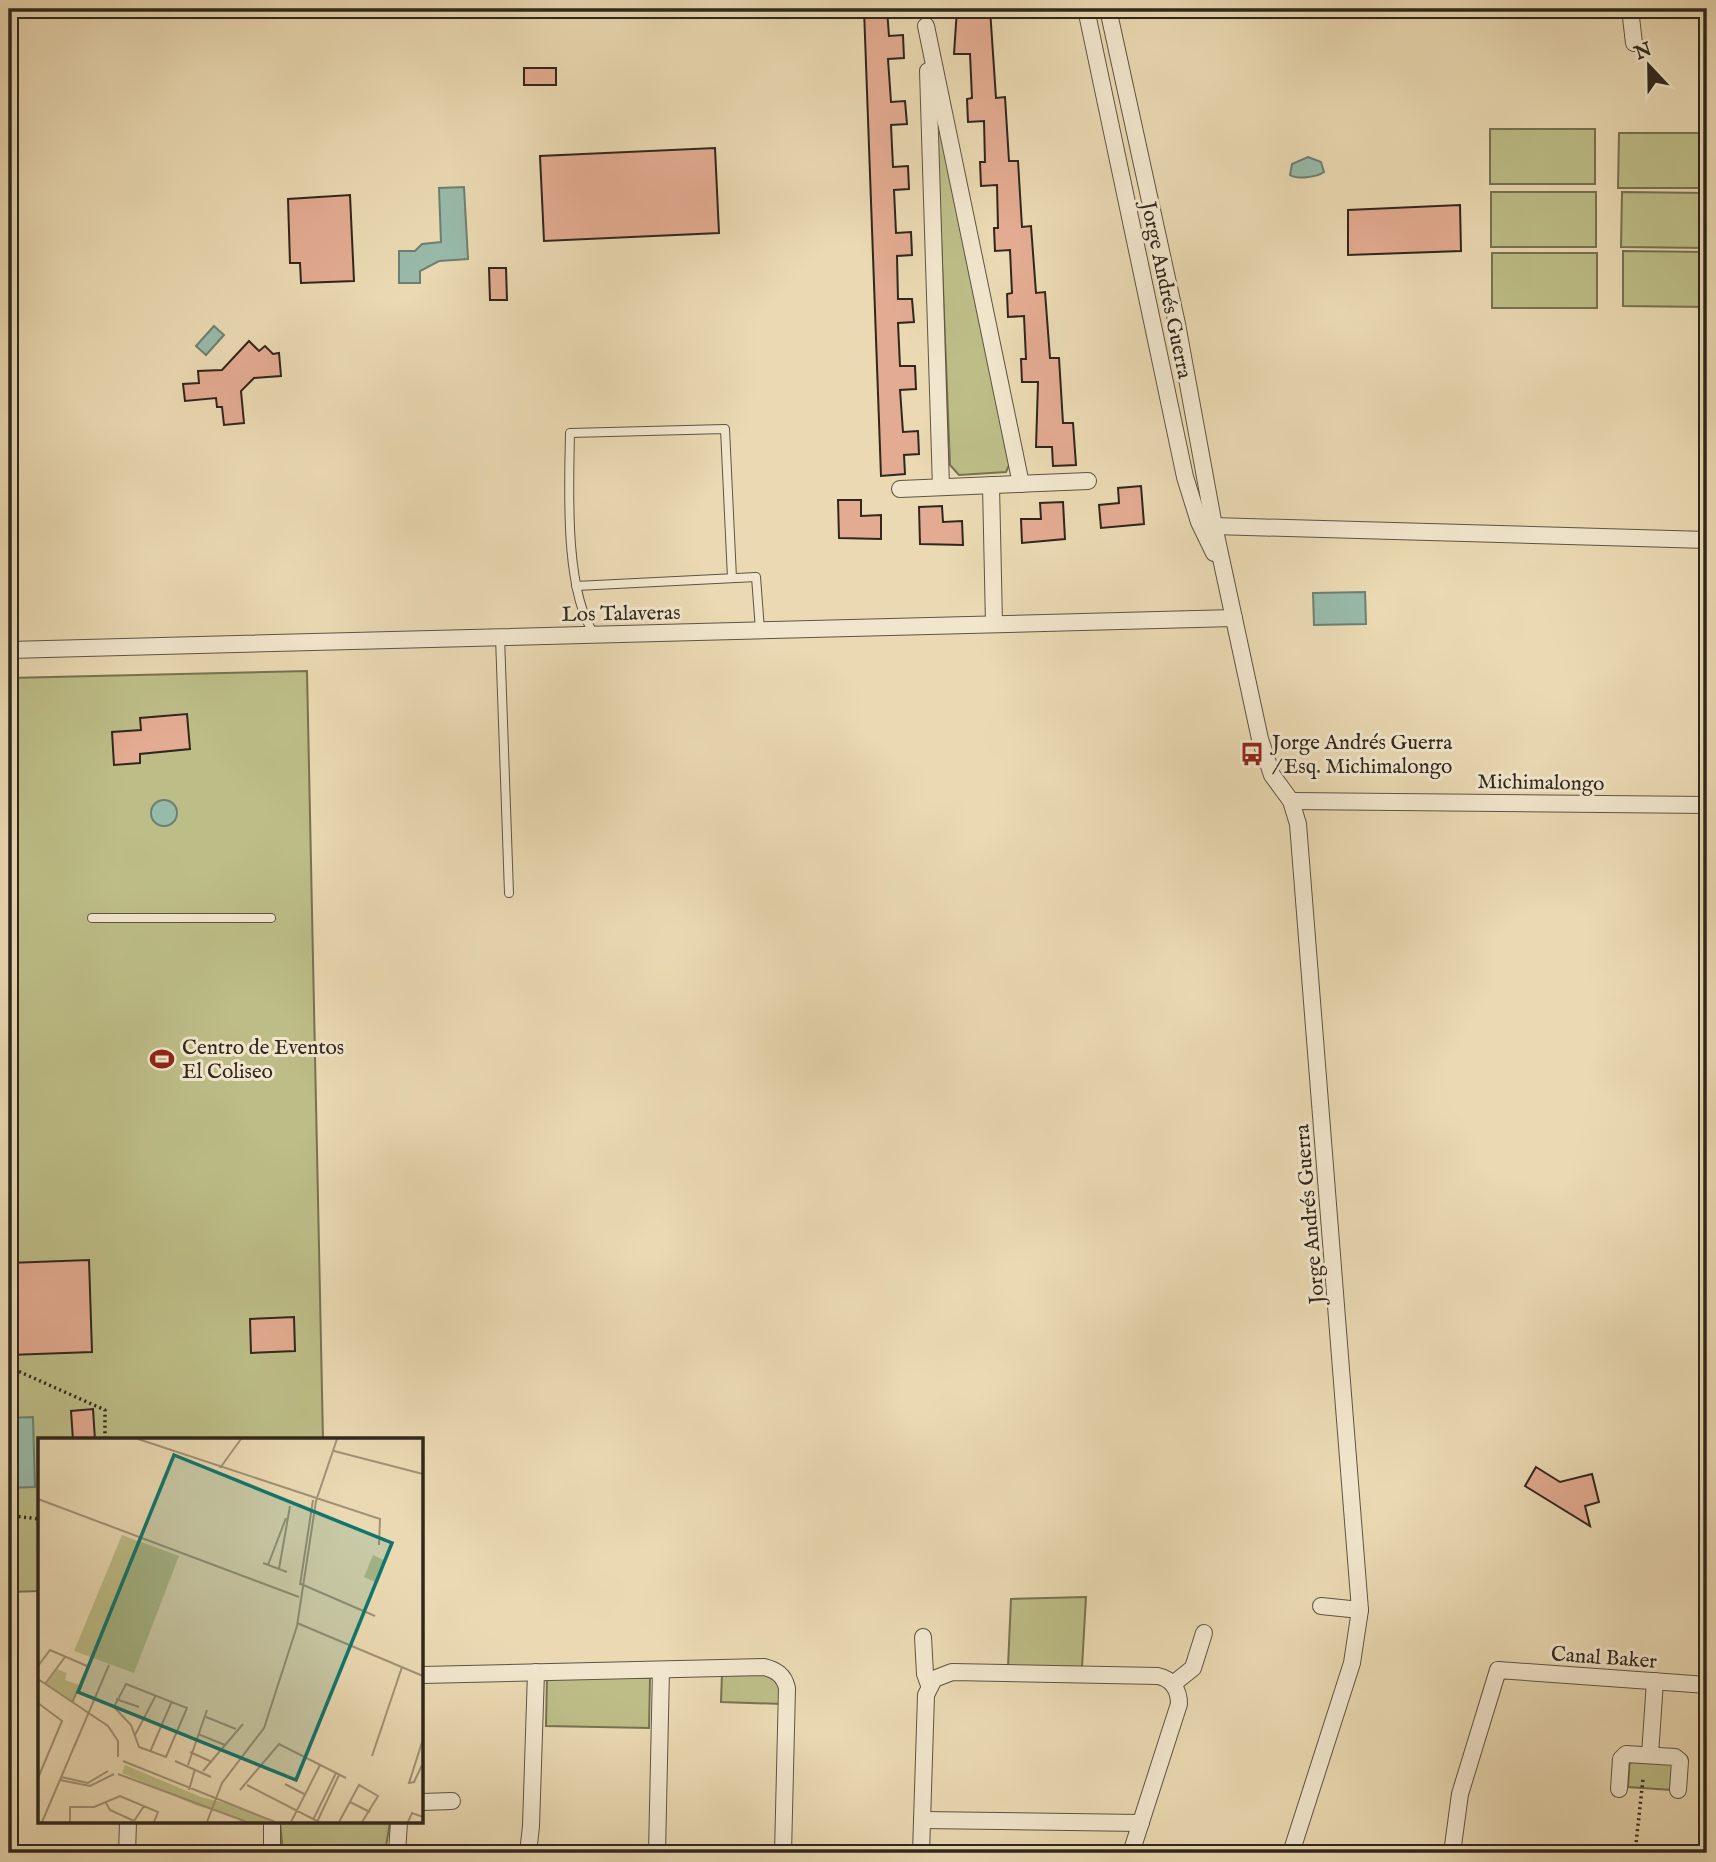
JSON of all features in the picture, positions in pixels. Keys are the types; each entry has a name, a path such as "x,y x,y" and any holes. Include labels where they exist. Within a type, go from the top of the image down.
{"street":[{"name":"Jorge Andrés Guerra","path":"1086,9 1185,477 1199,522 1225,574"},
{"name":"Jorge Andrés Guerra","path":"1108,9 1177,324 1214,526 1266,759 1272,775 1291,801 1298,824 1360,1610 1352,1663 1291,1853"},
{"path":"1630,9 1634,43"},
{"path":"941,487 926,26 1021,484"},
{"path":"900,489 1088,481"},
{"path":"991,485 994,624"},
{"path":"1214,526 1707,540"},
{"name":"Los Talaveras","path":"9,650 1234,618"},
{"name":"Michimalongo","path":"1291,801 1707,805"},
{"path":"1321,1606 1360,1610"},
{"path":"1172,1684 1193,1668 1203,1633"},
{"path":"921,1853 926,1701 929,1685 925,1674 923,1637"},
{"path":"424,1675 764,1667 775,1670 783,1678 787,1688 783,1853"},
{"path":"657,1853 661,1670"},
{"name":"Canal Baker","path":"1452,1853 1460,1794 1498,1670 1707,1685"},
{"path":"528,1853 536,1672"},
{"path":"929,1685 938,1676 952,1672 1158,1676 1172,1684 1179,1704 1131,1853"},
{"path":"1650,1755 1655,1681"},
{"path":"1619,1789 1621,1759 1626,1754 1675,1757 1680,1761 1678,1790"},
{"path":"424,1802 452,1801"},
{"path":"922,1820 1141,1823"},
{"path":"127,1853 128,1824"},
{"path":"272,1824 272,1853"},
{"path":"397,1853 399,1824"},
{"path":"1452,1853 1465,1853"}],"lane":[{"path":"596,635 581,611 576,586 569,492 570,433 725,429 732,578"},
{"path":"576,586 756,577 760,630"},
{"path":"500,637 509,893"},
{"path":"92,918 271,918"}],"path":[{"path":"9,1367 105,1410 105,1438"},
{"path":"9,1512 14,1516 38,1519"},
{"path":"1635,1853 1643,1779"}],"green space":[{"path":"936,110 1011,461 1006,472 959,475 950,465"},
{"path":"1490,129 1595,129 1595,184 1490,184"},
{"path":"1619,133 1707,133 1707,188 1618,188"},
{"path":"1491,192 1596,192 1596,247 1491,247"},
{"path":"1622,192 1707,193 1707,248 1621,247"},
{"path":"1623,251 1707,252 1707,307 1623,306"},
{"path":"1492,253 1597,253 1597,308 1492,308"},
{"name":"Centro de Eventos El Coliseo","path":"307,671 323,1438 38,1438 38,1591 9,1592 9,678"},
{"path":"1086,1597 1082,1667 1008,1667 1011,1599"},
{"path":"722,1673 753,1673 770,1677 781,1692 782,1704 721,1702"},
{"path":"547,1676 650,1678 649,1728 546,1726"},
{"path":"1630,1757 1673,1760 1671,1790 1628,1787"},
{"path":"280,1824 390,1824 385,1853 283,1853"}],"shaded area":[{"path":"1308,157 1321,162 1324,172 1307,177 1290,175 1292,164"},
{"path":"464,187 468,259 439,261 420,271 420,283 399,283 399,251 415,251 422,244 441,242 439,188"},
{"path":"214,326 224,335 206,355 196,346"},
{"path":"1365,592 1366,624 1314,625 1313,593"},
{"path":"164,800 173,804 177,813 173,822 164,826 155,822 151,813 155,804"},
{"path":"33,1417 35,1487 9,1488 9,1418"}],"building":[{"path":"864,9 887,9 889,36 903,35 904,58 888,59 891,102 905,101 907,124 891,125 893,167 908,166 909,189 894,190 896,233 911,232 912,255 897,256 898,299 912,299 914,322 898,323 900,366 915,366 916,389 900,390 903,432 918,431 919,454 904,455 905,474 881,476"},
{"path":"957,9 990,9 996,98 1005,97 1009,161 1018,161 1022,227 1031,226 1036,293 1045,292 1050,358 1059,358 1063,423 1073,423 1076,465 1053,466 1052,447 1036,447 1038,382 1022,382 1021,359 1026,359 1024,316 1008,317 1007,294 1012,293 1010,250 995,251 994,228 998,228 997,185 981,186 980,162 985,162 984,121 968,122 967,99 972,98 970,54 954,54"},
{"path":"524,68 556,68 556,85 524,85"},
{"path":"715,148 719,233 544,241 540,156"},
{"path":"350,195 354,281 301,283 300,263 290,263 288,199"},
{"path":"1460,205 1461,251 1348,255 1348,210"},
{"path":"489,268 506,268 507,300 490,300"},
{"path":"249,341 259,351 265,346 273,354 279,353 281,376 254,378 241,391 244,423 224,425 222,407 217,407 216,398 185,401 183,384 199,383 198,371 222,370"},
{"path":"1141,486 1144,524 1101,528 1099,505 1119,503 1118,488"},
{"path":"838,500 861,500 861,516 881,515 881,539 839,538"},
{"path":"1063,502 1065,539 1022,543 1021,519 1041,519 1040,503"},
{"path":"942,506 943,522 962,521 963,545 920,544 919,507"},
{"path":"187,714 190,749 140,754 140,763 114,765 112,732 141,730 140,718"},
{"path":"89,1260 92,1352 9,1355 9,1263"},
{"path":"294,1317 295,1351 251,1353 250,1319"},
{"path":"93,1409 95,1438 73,1438 71,1411"},
{"path":"1536,1467 1560,1482 1592,1474 1599,1502 1585,1506 1590,1526 1525,1486"}],"place":[{"name":"Jorge Andrés Guerra / Esq. Michimalongo","path":"1252,754"},
{"name":"Centro de Eventos El Coliseo","path":"162,1059"}]}
